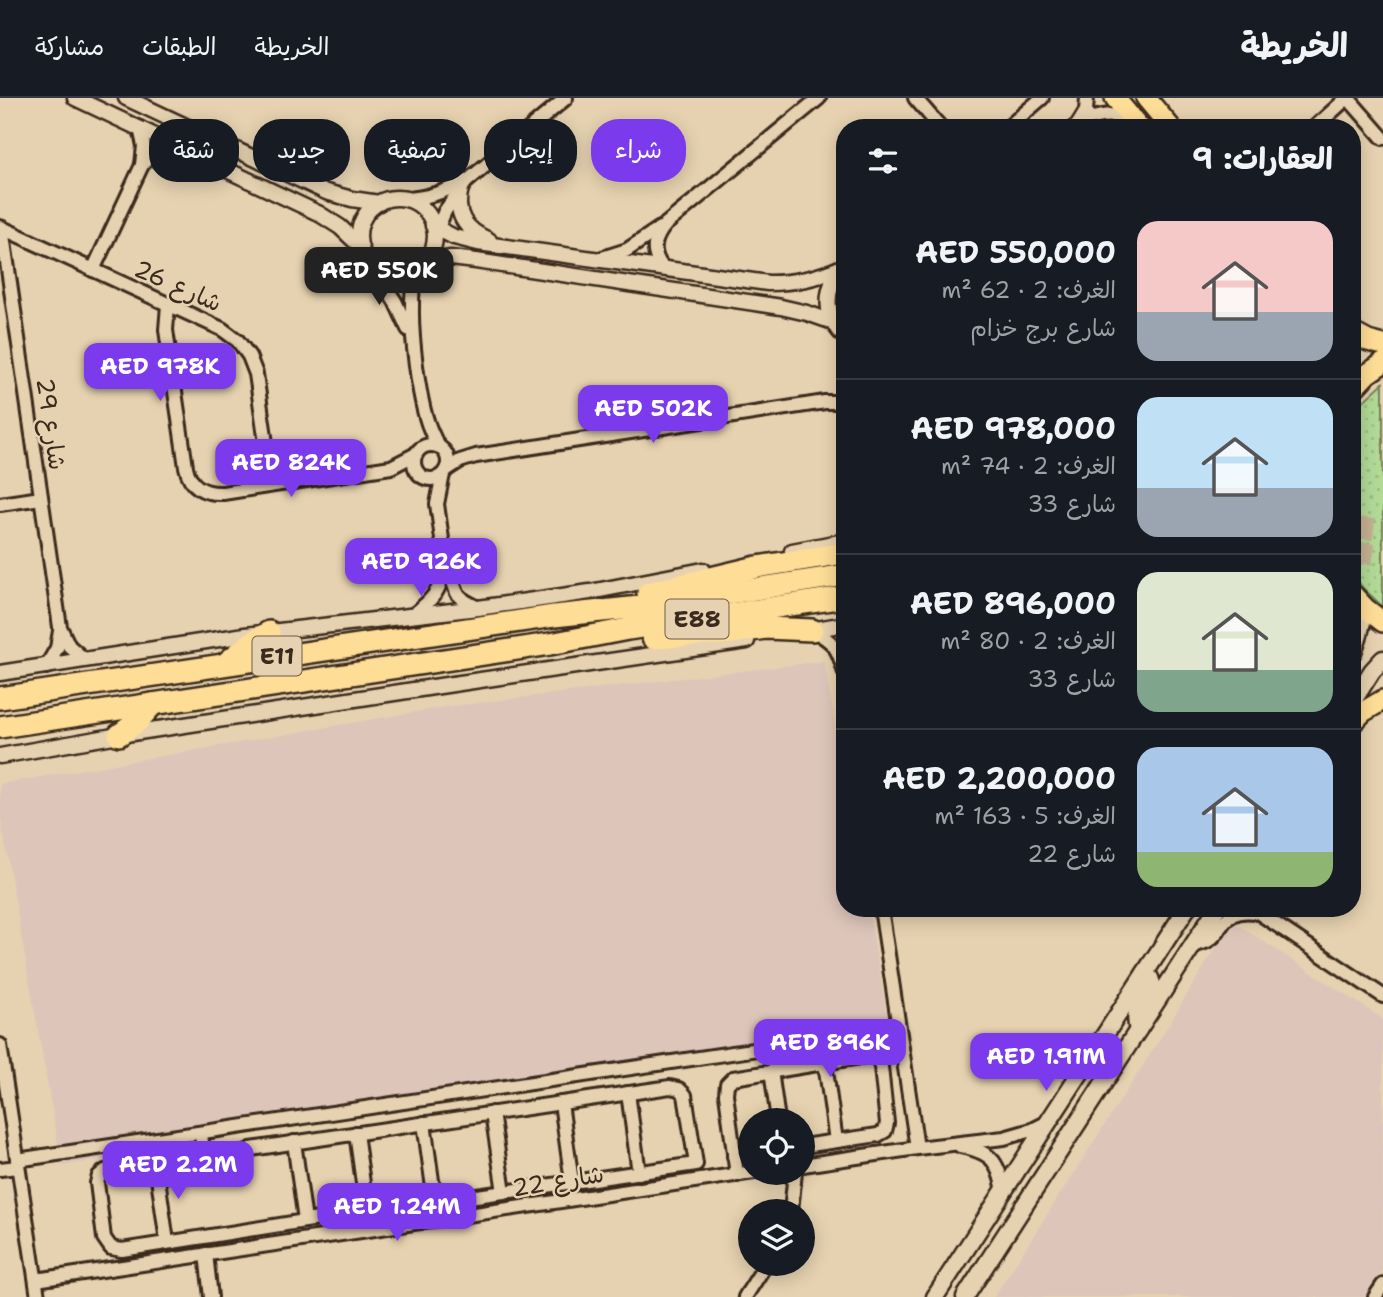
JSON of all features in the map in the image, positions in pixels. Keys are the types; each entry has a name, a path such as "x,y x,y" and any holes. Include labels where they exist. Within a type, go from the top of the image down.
{"highway":[{"path":"554,615 736,572 836,555"},
{"name":"E88","path":"554,615 640,607 836,576"},
{"name":"E88","path":"550,644 615,631 836,598"},
{"name":"E11","path":"0,698 554,615"},
{"path":"550,644 731,633 766,628 812,629"},
{"path":"224,664 269,632"},
{"name":"E11","path":"0,727 550,644"},
{"path":"120,736 153,704"}],"main road":[{"path":"1115,98 1133,119"},
{"path":"1146,98 1164,119"},
{"path":"1361,337 1383,345"},
{"path":"1361,380 1383,363"},
{"path":"1361,604 1383,622"},
{"path":"1361,688 1383,659"},
{"path":"1361,714 1383,700"},
{"path":"935,1297 1182,917"},
{"path":"965,1297 1211,917"},
{"path":"1138,1030 1136,1014 1152,985 1145,973"}],"street":[{"path":"75,98 149,132"},
{"path":"126,98 326,192 379,203"},
{"path":"359,245 360,225 371,208 392,199 428,197 471,176 566,98"},
{"path":"601,259 627,250 666,224 819,98"},
{"path":"915,98 933,119"},
{"path":"1018,119 1042,98"},
{"path":"1080,119 1086,111 1087,98"},
{"path":"1324,119 1348,98 1383,138"},
{"path":"1091,119 1106,116 1129,119"},
{"path":"140,128 144,146 142,165"},
{"path":"93,270 142,165 149,156"},
{"path":"239,175 318,212 340,227 359,245 395,301 412,339"},
{"path":"471,176 435,229 433,249 420,266 411,306 412,339 423,411 429,430 448,460 438,504 445,560 457,593 478,608"},
{"path":"461,188 458,204 468,227 481,237 503,246"},
{"path":"405,199 425,211 435,229 466,240 753,281 783,283 814,278 836,269"},
{"path":"662,267 655,256 654,244 666,224"},
{"name":"شارع 26","path":"1,227 222,329 238,341 249,356 256,374 272,485"},
{"name":"شارع 29","path":"1,227 60,627 57,648 46,667"},
{"path":"369,262 375,268 390,274 399,274 451,258 476,261 781,307 833,322"},
{"path":"836,278 828,297 828,310 836,326"},
{"path":"168,305 166,330 187,475 196,488 214,493 391,467 433,479 460,461 476,456 836,402"},
{"path":"825,402 836,397"},
{"path":"423,411 414,464 438,504"},
{"path":"391,467 429,446 476,456"},
{"path":"0,504 41,498"},
{"path":"0,673 269,632 478,608 615,588 836,543"},
{"path":"412,616 436,595 442,581 445,560"},
{"path":"0,756 836,625"},
{"name":"شارع 29","path":"60,627 69,646 85,660"},
{"path":"812,629 836,647"},
{"path":"882,917 917,1148"},
{"path":"1193,946 1212,938 1229,917"},
{"path":"1265,917 1381,995"},
{"path":"0,1169 236,1127 899,1028"},
{"path":"0,1045 38,1297"},
{"path":"737,1175 727,1084 737,1076 870,1056 878,1060 887,1124 885,1131 878,1135 815,1144"},
{"path":"825,1063 836,1141"},
{"path":"771,1071 776,1108"},
{"path":"696,1164 118,1250 111,1248 104,1238 97,1183 99,1176 109,1170 193,1158 204,1162 213,1170 222,1172 234,1167 243,1152 251,1149 670,1087 679,1088 686,1099 699,1181"},
{"path":"628,1093 639,1172"},
{"path":"561,1103 572,1182"},
{"path":"492,1113 504,1192"},
{"path":"815,1163 1014,1136 1050,1121"},
{"path":"424,1123 435,1202"},
{"path":"236,1127 240,1156"},
{"path":"201,1133 204,1162"},
{"path":"356,1133 368,1212"},
{"path":"294,1142 305,1221"},
{"path":"952,1144 989,1155 998,1167 1004,1191"},
{"path":"734,1156 738,1156"},
{"path":"156,1164 167,1242"},
{"name":"شارع 22","path":"36,1280 737,1175"},
{"path":"206,1254 211,1297"},
{"path":"745,1297 758,1276"}],"shaded area":[{"path":"824,661 836,730 836,917 870,917 889,1026 62,1166 0,815 0,784 444,707"},
{"path":"1232,921 1383,1019 1383,1271 1366,1297 994,1297 1158,1042"}],"green space":[{"path":"1383,383 1383,607 1361,585 1361,403"}],"tunnel":[{"path":"1361,528 1383,531"},
{"path":"1361,552 1383,556"}]}
